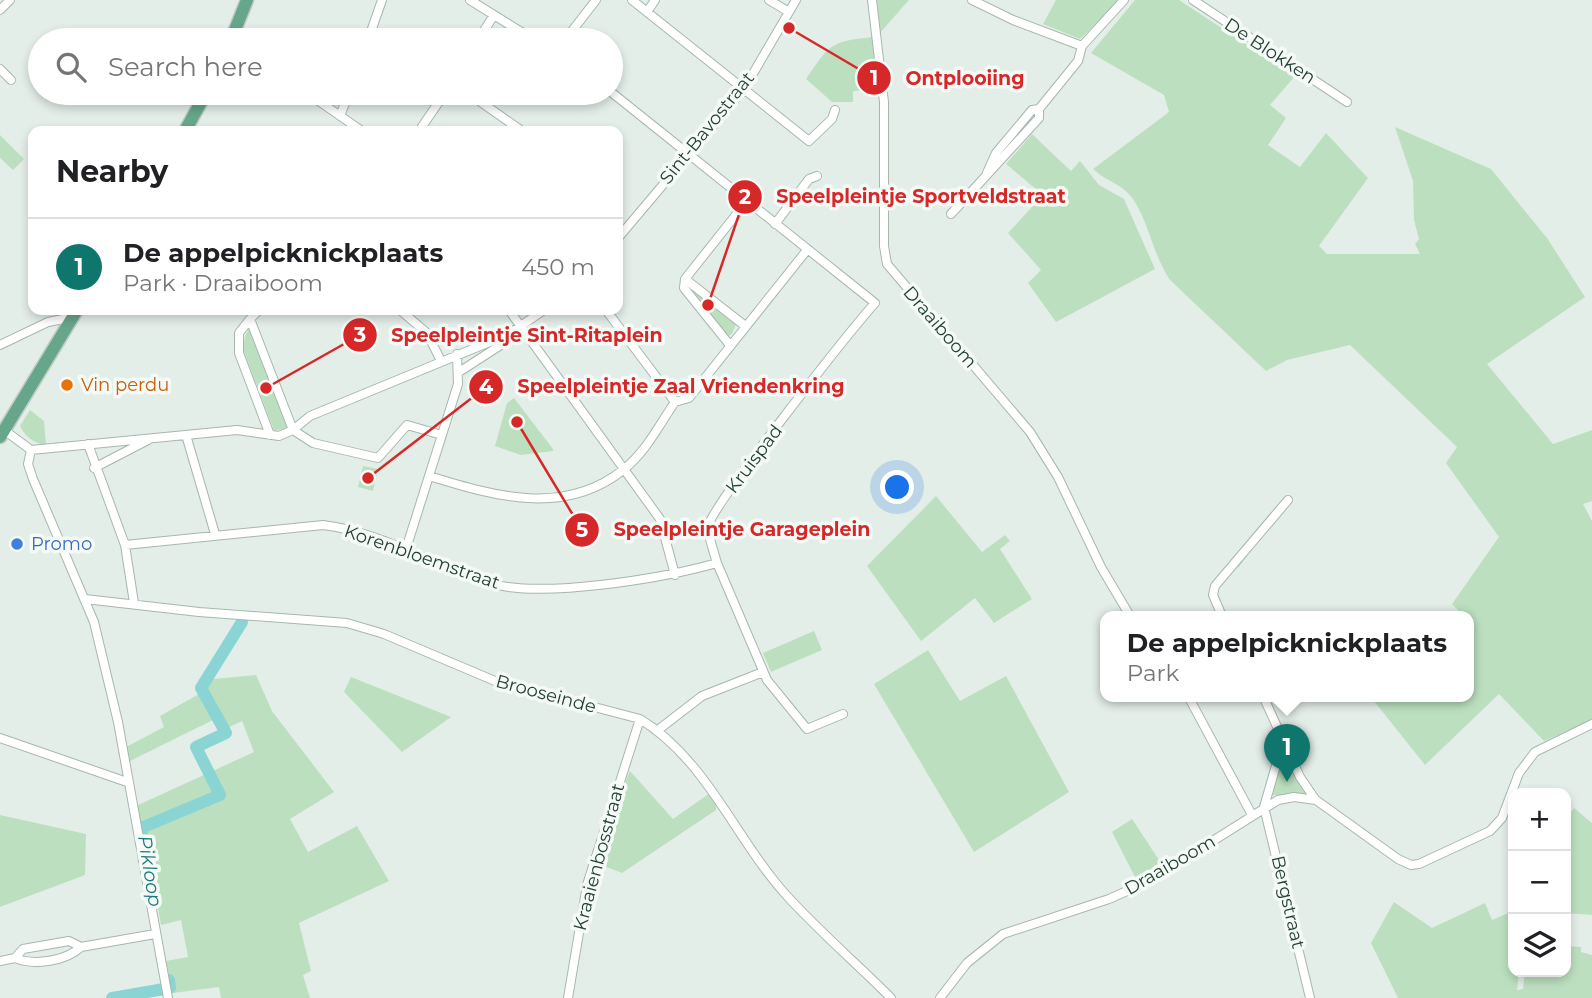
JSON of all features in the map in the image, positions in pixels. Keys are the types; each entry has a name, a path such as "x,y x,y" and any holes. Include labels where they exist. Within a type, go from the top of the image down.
{"main road":[{"path":"235,28 247,0"},
{"path":"188,126 199,105"},
{"path":"2,433 74,315"}],"street":[{"path":"0,10 10,0"},
{"path":"372,28 382,0"},
{"path":"470,0 515,28"},
{"path":"574,28 596,0"},
{"path":"632,0 809,141 832,119 835,110"},
{"path":"647,12 656,0"},
{"path":"769,0 789,12"},
{"name":"Sint-Bavostraat","path":"623,232 744,89 796,0"},
{"name":"Draaiboom","path":"872,0 884,102 884,246 887,264 1030,432 1058,477 1101,567 1127,611"},
{"path":"972,0 1013,20 1082,46"},
{"path":"951,215 987,173 996,153 1032,110 1040,109 1078,61 1082,46 1124,0"},
{"name":"De Blokken","path":"1193,0 1347,102"},
{"path":"486,28 494,15"},
{"path":"0,69 10,80"},
{"path":"429,476 504,497 536,500 581,491 625,469 660,429 675,402 689,398 744,325 807,250 623,102"},
{"path":"324,105 355,126"},
{"path":"340,116 344,105"},
{"path":"422,126 437,105"},
{"path":"485,105 514,126"},
{"path":"775,224 809,179 817,176"},
{"path":"729,345 684,288 685,279 747,201"},
{"name":"Kruispad","path":"807,250 875,303 708,523 717,563 763,672 807,729 843,714"},
{"path":"685,279 744,325"},
{"path":"0,345 47,322 69,315"},
{"path":"254,315 239,333 239,353 270,435"},
{"path":"406,315 427,333 441,361"},
{"path":"512,315 660,519 675,575"},
{"path":"2,433 31,450 237,430 279,436 293,430 310,416 520,327 537,315"},
{"path":"610,315 675,402"},
{"path":"250,319 293,430 313,443 377,458 407,425 442,435"},
{"path":"459,372 507,341"},
{"path":"406,549 458,384 457,354"},
{"path":"187,435 215,534"},
{"path":"94,467 150,438"},
{"path":"88,444 94,467 125,545 134,603"},
{"path":"31,450 28,464 85,599 114,703 168,996"},
{"path":"1220,611 1213,595 1216,586 1288,500"},
{"name":"Korenbloemstraat","path":"125,545 323,525 340,527 406,549 481,580 510,588 588,585 675,575 717,563"},
{"name":"Brooseinde","path":"85,599 200,612 347,623 384,634 495,681 640,719 658,730 721,802 786,895 891,998"},
{"path":"658,730 702,696 763,672"},
{"path":"1191,702 1252,815"},
{"path":"1266,702 1307,789 1316,800 1398,859 1411,865 1419,864 1490,831 1502,818 1520,773 1535,752 1592,724"},
{"name":"Kraaienbosstraat","path":"568,998 587,885 640,719"},
{"path":"1264,807 1277,762 1280,736"},
{"path":"0,738 127,782"},
{"name":"Draaiboom","path":"940,998 967,963 1003,934 1109,899 1149,881 1264,807 1294,797 1316,800"},
{"name":"Bergstraat","path":"1264,807 1310,998"},
{"path":"0,961 15,958 27,962 71,956 80,947 155,934"},
{"path":"15,958 23,949 69,941 80,947"}],"green space":[{"path":"877,0 909,0 880,33"},
{"path":"1056,0 1121,0 1080,39 1043,24"},
{"path":"1135,0 1179,0 1295,76 1270,105 1286,118 1268,145 1300,167 1326,133 1368,178 1319,246 1327,254 1420,254 1415,244 1419,239 1414,220 1413,181 1395,127 1491,169 1547,238 1585,297 1487,364 1553,444 1592,430 1592,501 1583,504 1592,521 1592,720 1544,741 1499,694 1425,765 1375,702 1474,702 1474,611 1459,611 1452,604 1499,537 1446,463 1457,447 1350,345 1287,360 1266,371 1170,280 1133,199 1093,169 1169,112 1164,95 1091,53"},
{"path":"872,37 877,90 853,91 853,102 832,102 806,79 832,47 846,41"},
{"path":"1032,134 1071,171 1080,161 1099,185 1124,199 1155,269 1056,322 1028,283 1041,270 1008,233 1043,195 1006,164"},
{"path":"0,135 24,159 13,170 0,158"},
{"path":"689,286 736,324 732,334 728,336"},
{"path":"250,327 289,429 274,430 243,349"},
{"path":"514,398 553,451 521,455 495,446 507,403"},
{"path":"30,410 44,421 46,445 30,438 20,426"},
{"path":"363,466 378,469 373,491 358,487"},
{"path":"936,496 982,552 1005,535 1010,541 1000,549 1032,599 994,623 975,598 921,641 867,566"},
{"path":"814,631 822,650 771,672 763,653"},
{"path":"928,650 960,701 1006,676 1069,792 974,852 874,684"},
{"path":"256,675 272,711 334,792 290,819 308,852 357,826 389,881 299,923 311,971 303,975 310,998 221,998 219,987 173,993 166,961 188,957 181,920 161,925 145,833 136,806 254,752 242,721 221,731 215,719 128,762 126,747 164,727 160,716 206,690 205,683 213,679"},
{"path":"351,677 451,717 402,752 344,692"},
{"path":"1288,760 1311,796 1273,795 1271,791 1279,765"},
{"path":"630,771 673,819 710,793 717,801 716,810 622,873 596,863 611,815"},
{"path":"1574,808 1592,823 1592,915 1571,913 1571,812"},
{"path":"0,815 86,834 85,875 0,907"},
{"path":"1132,819 1163,866 1137,881 1112,832"},
{"path":"1394,902 1432,928 1485,903 1492,920 1508,913 1508,977 1518,977 1517,990 1523,989 1524,977 1571,977 1571,946 1581,947 1581,952 1592,955 1592,998 1398,998 1371,943"}],"waterway":[{"path":"1238,566 1248,553"},
{"name":"Pikloop","path":"143,842 141,828 220,795 196,747 226,733 201,688 242,622"},
{"name":"Pikloop","path":"112,998 170,988 169,980"}],"place":[{"name":"Ontplooiing","path":"789,28"},
{"name":"Speelpleintje Sportveldstraat","path":"708,305"},
{"name":"Vin perdu","path":"67,385"},
{"name":"Speelpleintje Sint-Ritaplein","path":"266,388"},
{"name":"Speelpleintje Garageplein","path":"517,422"},
{"name":"Speelpleintje Zaal Vriendenkring","path":"368,478"},
{"name":"Promo","path":"17,544"},
{"name":"De appelpicknickplaats","path":"1287,782"}]}
